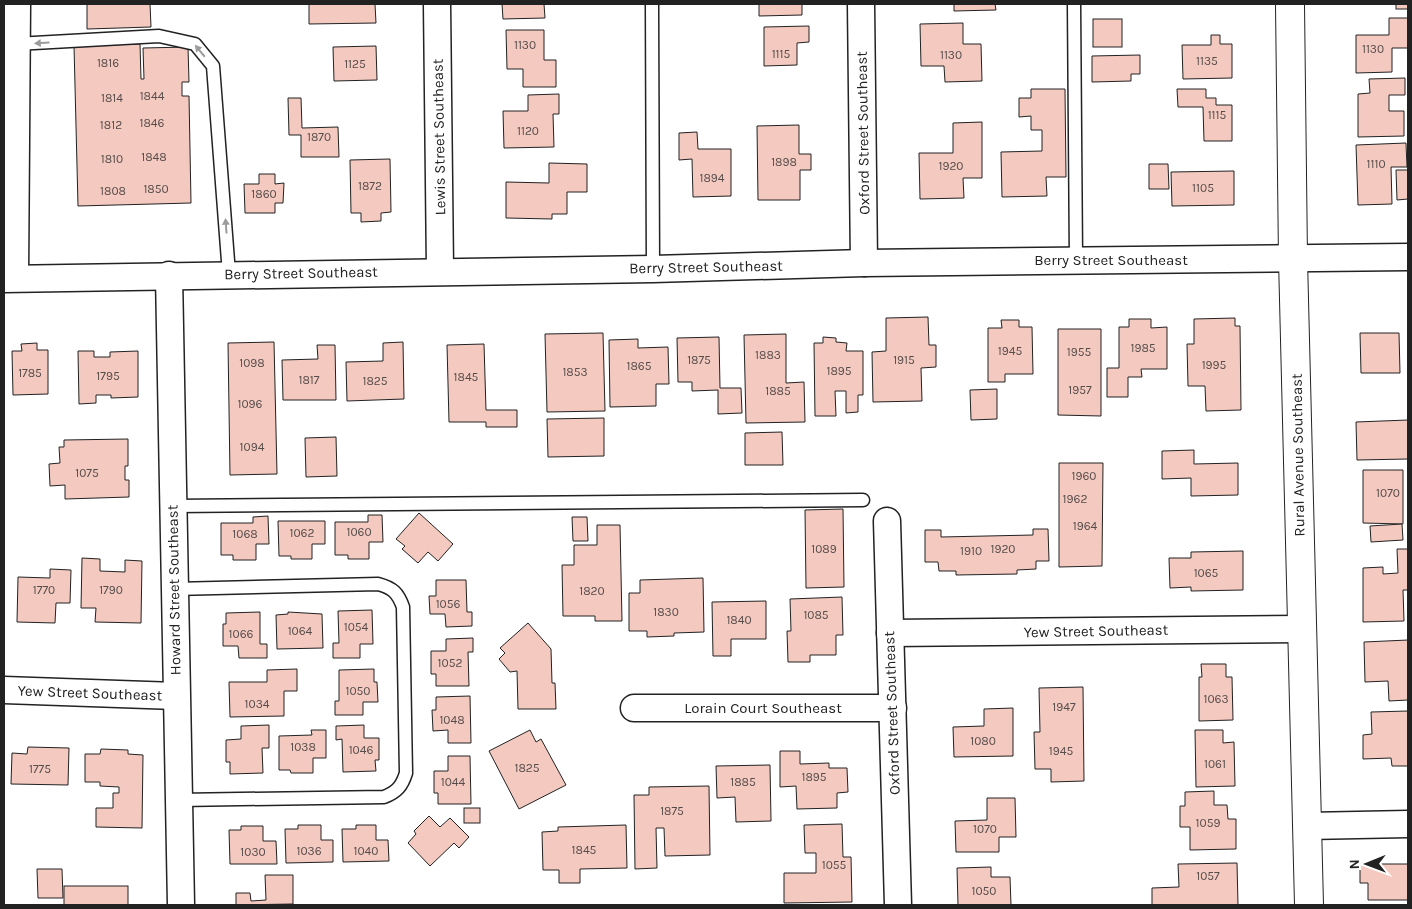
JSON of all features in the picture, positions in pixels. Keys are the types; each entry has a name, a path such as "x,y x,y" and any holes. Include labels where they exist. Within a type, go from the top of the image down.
{"street":[{"path":"9,278 17,4"},
{"name":"Lewis Street Southeast","path":"437,4 440,270"},
{"name":"Oxford Street Southeast","path":"861,4 864,262"},
{"name":"Rural Avenue Southeast","path":"1290,4 1293,260 1309,905"},
{"name":"Berry Street Southeast","path":"9,278 440,270 653,269 864,262 1408,258"},
{"name":"Howard Street Southeast","path":"169,275 181,905"},
{"name":"Oxford Street Southeast","path":"888,521 898,905"},
{"name":"Yew Street Southeast","path":"890,633 1302,629"},
{"name":"Yew Street Southeast","path":"4,690 176,696"},
{"name":"Lorain Court Southeast","path":"634,708 893,708"},
{"path":"1307,826 1408,824"}],"lane":[{"path":"652,4 653,269"},
{"path":"1074,4 1076,260"},
{"path":"16,44 159,36 195,44 213,66 229,274"},
{"path":"173,506 863,500"},
{"path":"174,589 378,584 390,587 399,595 403,607 406,773 402,785 394,793 384,797 179,800"}],"building":[{"path":"87,4 150,4 151,27 87,29"},
{"path":"309,4 375,4 376,23 309,24"},
{"path":"502,4 544,4 545,18 503,19"},
{"path":"759,4 802,4 802,15 759,16"},
{"path":"954,4 995,4 996,10 954,11"},
{"path":"1396,4 1408,4 1408,9 1396,9"},
{"path":"1389,18 1408,18 1408,48 1392,48 1392,72 1356,73 1356,35 1389,35"},
{"path":"1093,19 1122,19 1122,47 1093,47"},
{"path":"963,23 963,44 981,44 982,81 945,82 944,66 921,66 920,24"},
{"path":"809,26 809,42 797,43 797,65 764,66 764,27"},
{"path":"506,30 544,30 544,60 556,60 556,87 523,87 523,69 507,69"},
{"path":"1211,35 1220,35 1220,44 1232,44 1232,78 1183,79 1182,45 1211,45"},
{"path":"140,44 141,79 144,79 143,48 188,47 189,82 182,82 182,96 189,96 191,203 78,206 74,46"},
{"path":"376,46 377,80 334,81 333,47"},
{"path":"1140,55 1140,74 1131,74 1131,81 1092,82 1092,56"},
{"path":"1405,78 1405,95 1389,95 1389,111 1404,111 1404,136 1358,137 1358,94 1370,93 1369,79"},
{"path":"1031,89 1065,89 1066,177 1046,177 1047,196 1002,197 1001,152 1042,151 1042,130 1031,130 1031,116 1019,117 1019,98 1031,98"},
{"path":"1177,89 1206,89 1206,98 1216,98 1216,105 1232,105 1232,141 1204,141 1203,107 1178,107"},
{"path":"559,94 559,114 553,114 554,147 504,148 503,111 528,111 528,95"},
{"path":"288,98 301,98 302,128 338,127 339,157 301,157 301,135 289,135"},
{"path":"982,122 982,178 963,178 964,198 920,199 919,153 953,153 953,123"},
{"path":"799,125 799,154 811,154 811,170 800,170 800,200 758,200 757,126"},
{"path":"697,132 698,149 731,149 731,196 693,197 692,159 679,160 679,133"},
{"path":"1406,143 1407,167 1391,167 1392,204 1358,205 1356,145"},
{"path":"390,159 391,212 381,213 381,221 361,222 361,213 351,213 350,160"},
{"path":"549,163 587,164 587,192 567,192 567,214 552,214 552,219 506,218 506,182 549,183"},
{"path":"1149,164 1168,164 1169,189 1149,189"},
{"path":"1396,170 1408,170 1408,199 1397,200"},
{"path":"1234,171 1234,205 1172,206 1171,172"},
{"path":"259,174 275,174 275,184 284,183 283,203 275,203 275,213 245,213 244,184 259,184"},
{"path":"928,317 929,345 936,345 936,367 921,368 922,401 873,402 872,352 886,351 886,318"},
{"path":"1235,318 1235,326 1240,326 1241,410 1206,411 1205,386 1188,386 1187,344 1194,344 1194,319"},
{"path":"1129,319 1151,319 1151,328 1167,327 1167,369 1141,369 1142,377 1128,377 1128,397 1107,397 1107,368 1119,368 1119,327 1129,327"},
{"path":"1001,320 1019,320 1019,327 1032,327 1033,374 1005,374 1005,382 988,382 988,328 1002,328"},
{"path":"1058,329 1101,329 1101,416 1058,415"},
{"path":"603,333 605,411 547,412 545,334"},
{"path":"1360,333 1399,333 1400,373 1361,373"},
{"path":"786,334 786,383 804,382 805,422 746,423 744,335"},
{"path":"719,337 720,388 741,388 742,413 718,414 718,390 692,391 692,382 678,382 677,338"},
{"path":"823,337 836,338 836,342 847,343 846,351 863,351 863,395 858,395 858,412 846,413 846,391 835,391 836,416 815,416 814,343 823,343"},
{"path":"638,339 638,348 668,347 669,384 656,384 656,406 610,407 609,340"},
{"path":"274,342 277,474 230,475 228,343"},
{"path":"403,342 404,399 347,401 346,362 383,361 383,343"},
{"path":"37,343 37,350 48,350 48,394 13,395 12,351 22,351 21,344"},
{"path":"484,344 486,410 517,410 517,427 486,427 486,422 449,422 447,345"},
{"path":"317,345 335,345 336,400 283,400 282,360 318,359"},
{"path":"78,351 94,351 94,357 110,357 110,352 138,351 138,397 111,398 111,395 96,395 96,403 79,404"},
{"path":"997,389 997,419 971,420 970,390"},
{"path":"604,418 604,456 548,457 547,419"},
{"path":"1408,420 1408,459 1357,460 1356,422"},
{"path":"782,432 783,465 745,465 745,433"},
{"path":"336,437 337,476 306,477 305,438"},
{"path":"128,439 128,466 125,466 125,480 129,480 129,497 65,499 65,485 50,486 49,464 60,463 59,447 64,447 64,440"},
{"path":"1194,450 1194,464 1238,463 1238,495 1191,496 1191,478 1162,479 1162,451"},
{"path":"1059,463 1103,463 1102,566 1059,567"},
{"path":"1363,470 1403,470 1403,524 1363,523"},
{"path":"843,509 844,587 806,588 805,510"},
{"path":"419,513 453,544 438,561 428,552 418,563 402,549 405,546 396,539"},
{"path":"368,515 382,515 383,542 369,542 369,559 348,559 348,555 335,555 335,522 368,522"},
{"path":"268,516 269,544 256,544 256,560 233,560 233,555 221,555 221,523 253,523 253,517"},
{"path":"572,517 587,517 588,541 573,541"},
{"path":"278,521 325,521 325,544 312,544 312,559 291,559 291,556 279,556"},
{"path":"1402,524 1403,540 1371,542 1370,526"},
{"path":"597,525 620,525 622,621 595,621 595,616 563,616 562,565 574,565 574,545 597,545"},
{"path":"1033,529 1048,529 1049,561 1036,561 1036,569 1017,570 1017,574 956,575 956,571 939,571 938,562 925,562 925,530 941,530 941,537 1033,535"},
{"path":"1397,549 1408,549 1408,590 1403,590 1404,621 1363,622 1363,568 1383,567 1383,574 1398,573"},
{"path":"1243,551 1243,590 1191,591 1191,587 1170,588 1169,558 1191,558 1191,552"},
{"path":"82,558 100,559 100,571 125,572 125,560 142,561 141,623 95,622 96,608 81,608"},
{"path":"50,569 71,570 70,603 56,603 55,623 17,622 18,577 50,578"},
{"path":"703,578 704,632 674,633 674,636 647,637 647,631 629,631 629,593 640,593 640,580"},
{"path":"436,580 466,580 467,612 472,612 472,626 446,627 445,614 430,614 429,596 436,596"},
{"path":"842,597 843,635 836,635 836,655 810,655 810,662 788,662 787,631 791,631 790,599"},
{"path":"766,601 766,639 731,639 731,656 713,656 712,602"},
{"path":"372,610 373,644 360,644 360,658 333,658 333,643 339,643 338,611"},
{"path":"260,612 260,644 267,644 267,658 239,658 238,646 223,646 223,624 226,624 226,613"},
{"path":"288,612 322,614 323,648 277,649 276,615 288,614"},
{"path":"528,623 551,649 552,683 555,683 556,709 518,709 517,671 510,672 499,659 505,653 500,648"},
{"path":"473,638 473,652 468,652 469,686 436,686 436,674 431,674 431,651 446,651 446,639"},
{"path":"1408,640 1408,700 1389,701 1388,681 1365,682 1364,642"},
{"path":"1201,664 1226,664 1226,677 1232,677 1233,720 1199,721 1199,677 1202,677"},
{"path":"297,669 297,691 284,691 284,716 230,717 229,682 267,682 267,670"},
{"path":"374,669 374,682 377,682 378,702 363,702 363,715 335,715 335,701 339,701 339,670"},
{"path":"1083,687 1084,781 1051,782 1051,769 1035,769 1034,732 1040,732 1039,688"},
{"path":"470,696 471,743 448,743 448,730 433,731 432,710 436,710 436,697"},
{"path":"1013,708 1013,756 954,757 953,727 984,726 984,709"},
{"path":"1408,711 1408,766 1392,766 1391,758 1363,759 1363,735 1372,734 1371,712"},
{"path":"269,725 269,748 262,748 263,773 230,774 230,762 226,762 226,740 241,739 241,726"},
{"path":"364,725 364,738 379,738 379,760 375,760 376,771 343,772 342,739 336,740 336,726"},
{"path":"311,730 326,730 326,758 313,758 313,773 291,773 290,770 279,770 279,736 312,735"},
{"path":"530,730 536,742 541,739 566,785 519,809 489,751"},
{"path":"1195,730 1223,730 1223,743 1234,742 1235,786 1196,787"},
{"path":"28,747 69,748 68,785 11,784 12,753 27,754"},
{"path":"101,749 128,750 128,754 143,755 142,828 96,827 96,808 113,808 113,793 119,793 119,787 100,786 100,782 85,782 85,754 100,754"},
{"path":"780,751 800,751 800,764 829,763 829,768 847,768 848,792 837,793 837,808 797,809 796,786 780,787"},
{"path":"448,756 470,756 471,804 438,804 438,793 434,793 434,771 448,771"},
{"path":"770,765 771,821 736,822 735,797 717,798 716,766"},
{"path":"709,786 710,855 665,856 664,828 656,828 657,868 635,869 634,795 649,795 649,787"},
{"path":"1214,791 1214,805 1227,805 1228,819 1236,819 1236,849 1190,850 1190,827 1180,827 1180,806 1185,806 1185,792"},
{"path":"987,798 1015,798 1016,837 999,837 999,852 956,852 955,821 987,820"},
{"path":"464,808 480,808 480,823 464,823"},
{"path":"429,816 440,827 450,818 469,837 459,848 454,843 430,866 408,843 416,834 414,831"},
{"path":"842,824 843,857 851,857 852,902 784,903 784,873 816,873 816,853 805,853 804,825"},
{"path":"298,825 321,825 321,840 333,840 333,862 286,863 285,829 298,829"},
{"path":"356,825 376,825 376,840 388,840 389,861 343,862 342,829 356,829"},
{"path":"626,825 627,868 580,869 580,883 559,883 559,870 543,870 542,832 558,831 558,827"},
{"path":"241,826 263,826 263,841 276,841 277,864 230,864 229,830 241,830"},
{"path":"1237,863 1238,905 1152,905 1152,888 1179,887 1178,864"},
{"path":"1360,864 1408,864 1408,900 1368,900 1368,883 1360,883"},
{"path":"991,867 991,877 1010,877 1011,905 958,905 957,868"},
{"path":"37,869 62,869 63,898 38,898"},
{"path":"265,875 293,875 293,904 236,905 236,893 250,893 251,901 266,900"},
{"path":"64,886 128,886 128,905 64,905"}]}
